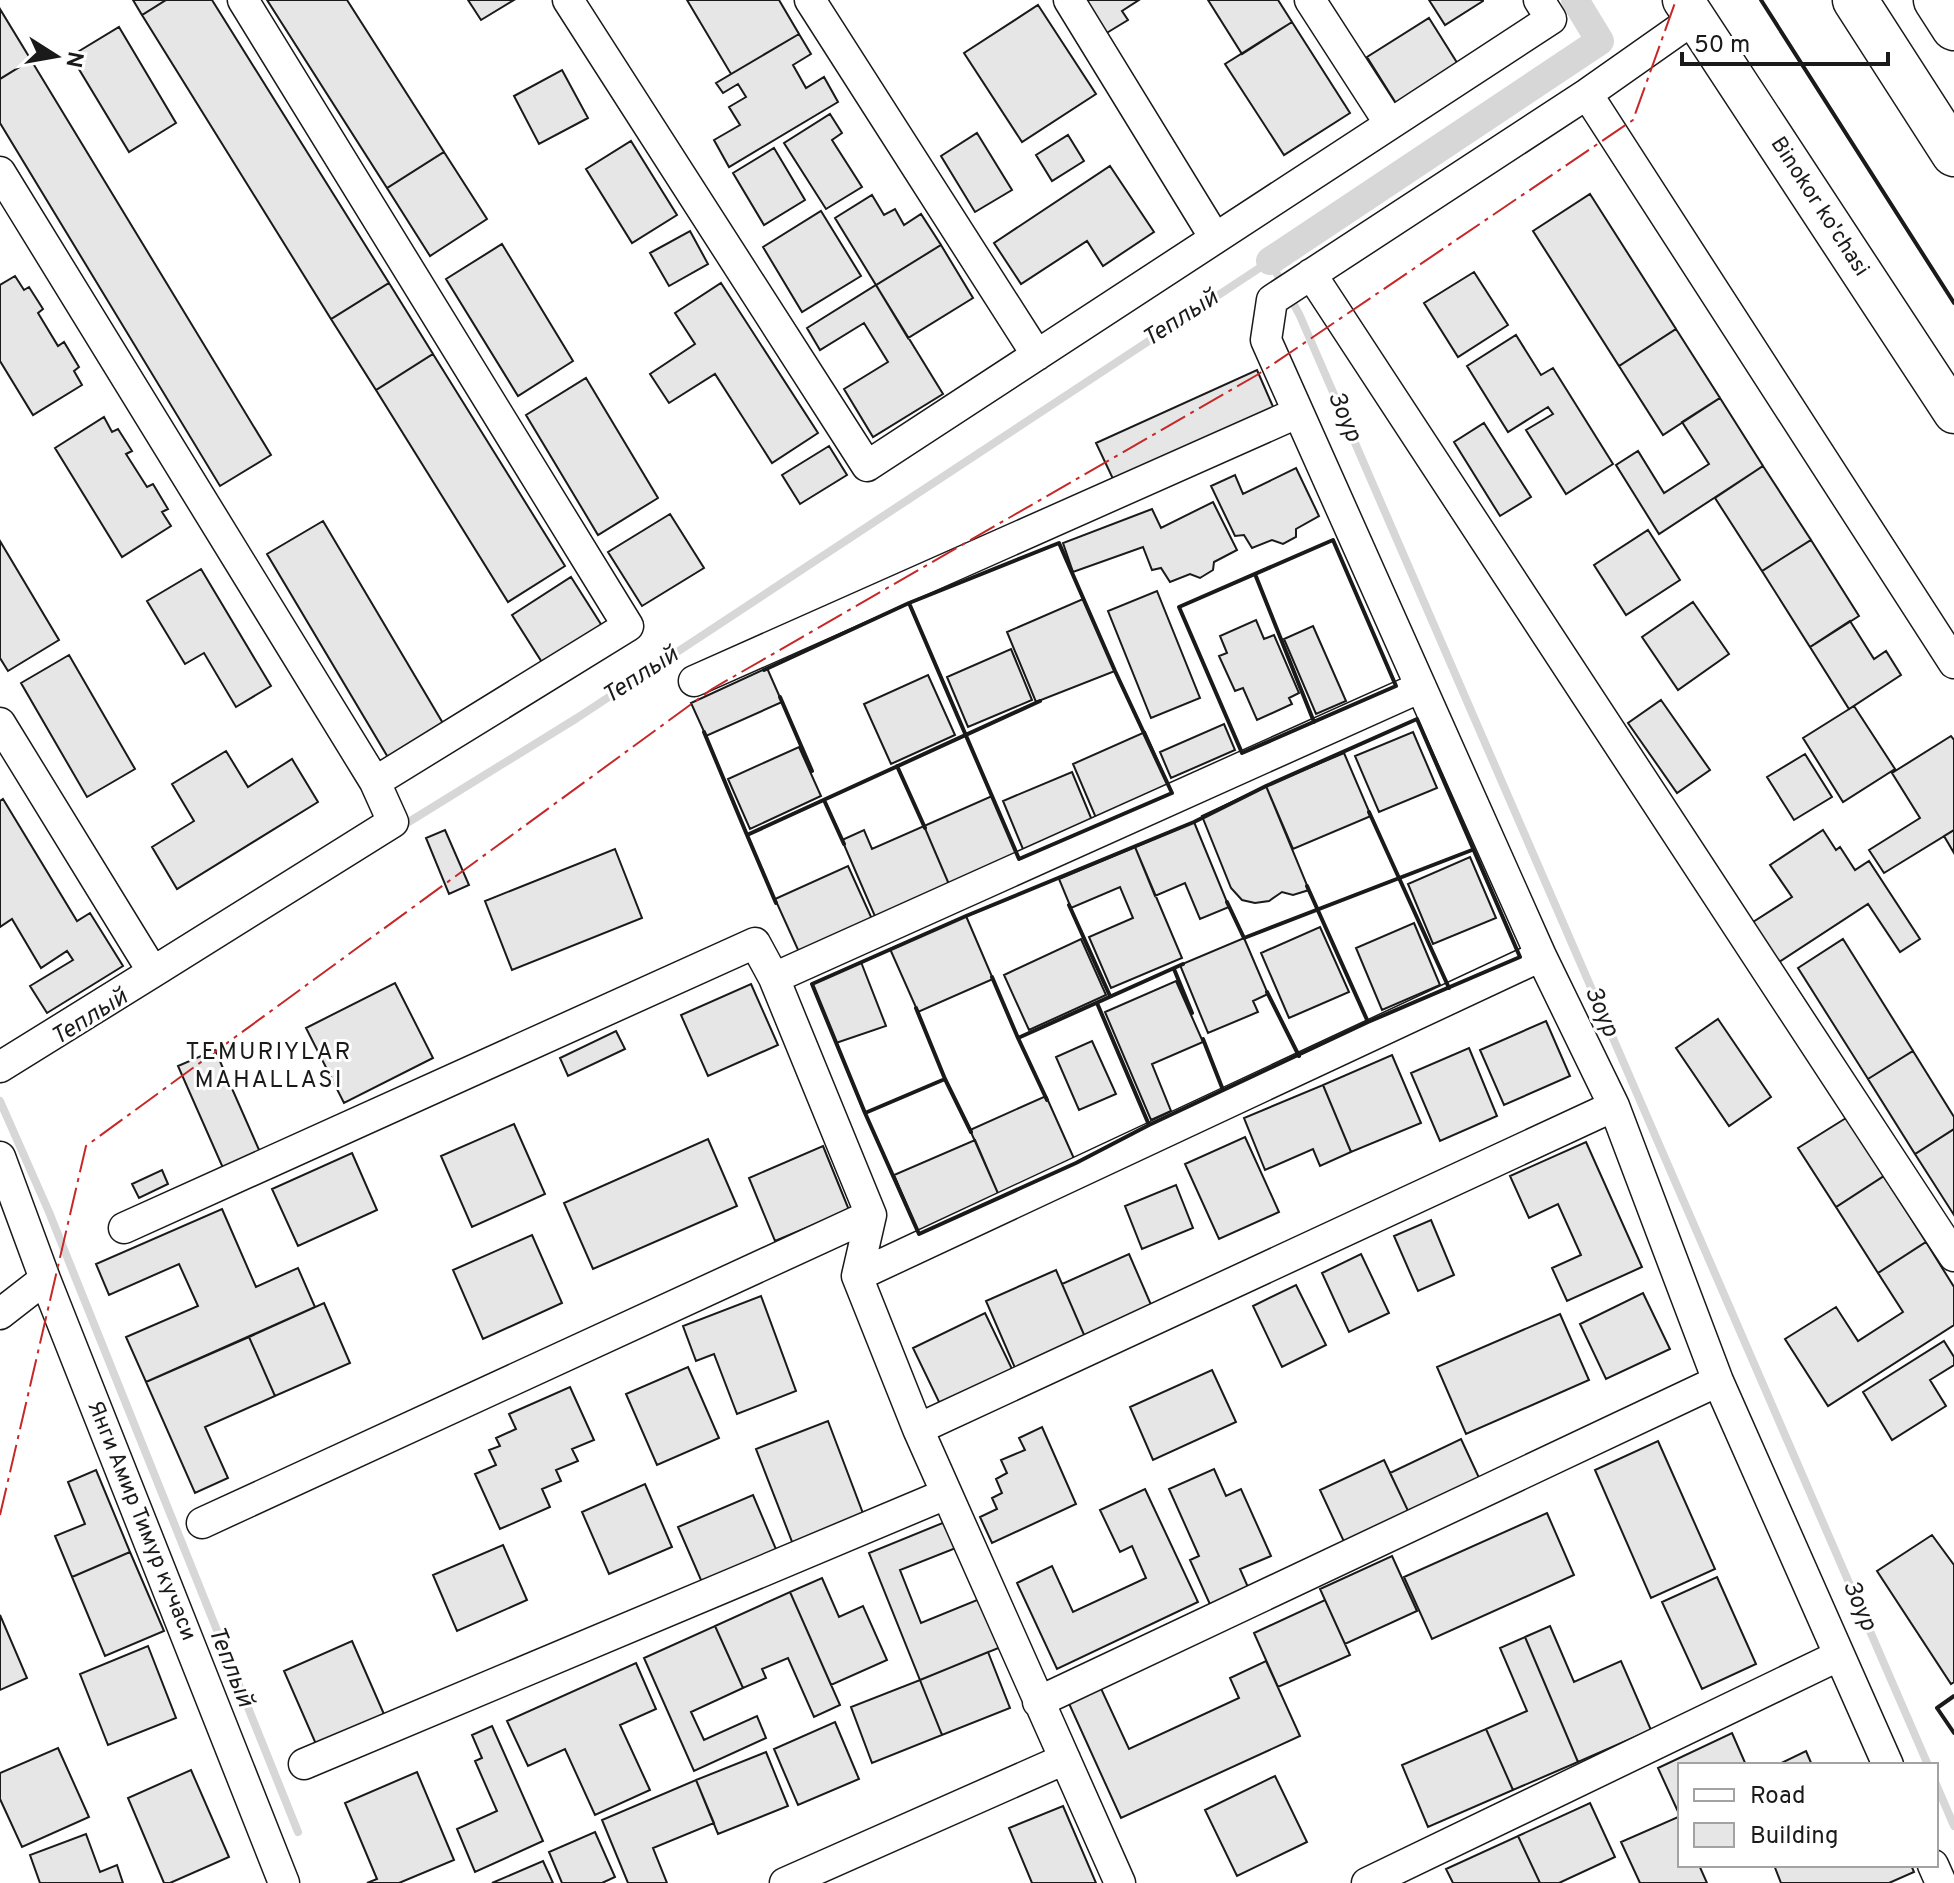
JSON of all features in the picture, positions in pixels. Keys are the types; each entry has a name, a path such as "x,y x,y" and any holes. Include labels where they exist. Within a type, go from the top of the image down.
{"highway":[{"path":"1855,0 1954,154"},
{"path":"1936,0 1954,28"}],"main road":[{"name":"Binokor ko'chasi","path":"1689,9 1954,413"}],"street":[{"path":"243,0 628,626 375,782"},
{"path":"568,0 867,466 1551,19 1539,0"},
{"path":"810,0 1037,355"},
{"path":"1069,0 1215,238"},
{"path":"1310,0 1390,124"},
{"path":"1689,9 1587,94 1272,300 1266,340 1541,956 1614,1106 1718,1381 1887,1763"},
{"path":"1587,94 1954,663"},
{"path":"0,172 375,782 393,822 0,1067"},
{"path":"1311,274 1954,1256"},
{"path":"694,681 1297,413"},
{"path":"774,978 1421,687"},
{"path":"0,723 153,972"},
{"path":"124,1228 755,943 774,978 871,1215 857,1276 946,1494 1120,1883"},
{"path":"857,1276 1541,956"},
{"path":"918,1429 1614,1106"},
{"name":"Янги Амир Тимур кучаси","path":"0,1157 45,1279 284,1883"},
{"path":"202,1523 871,1215"},
{"path":"0,1314 45,1279"},
{"path":"1038,1702 1718,1381"},
{"path":"304,1764 946,1494"},
{"path":"1367,1883 1838,1656"},
{"path":"785,1883 1065,1759"}],"building":[{"path":"133,0 166,0 142,15"},
{"path":"166,0 212,0 389,283 331,319 142,15"},
{"path":"267,0 347,0 444,152 387,188"},
{"path":"468,0 514,0 481,20"},
{"path":"687,0 779,0 799,34 731,74"},
{"path":"1083,0 1139,0 1122,11 1128,20 1105,34"},
{"path":"1208,0 1278,0 1292,22 1242,54"},
{"path":"1429,0 1483,0 1483,1 1445,25"},
{"path":"1038,5 1096,94 1022,142 964,53"},
{"path":"0,9 31,60 0,79"},
{"path":"1429,18 1461,69 1399,108 1367,57"},
{"path":"1292,22 1350,113 1284,155 1225,64"},
{"path":"119,27 176,123 129,152 71,56"},
{"path":"799,34 811,54 793,65 806,88 824,77 838,102 729,167 714,140 740,125 729,107 746,97 738,84 723,93 716,83"},
{"path":"31,60 271,455 220,486 0,123 0,79"},
{"path":"562,70 588,118 539,144 514,96"},
{"path":"830,114 842,133 832,140 862,187 826,209 784,143"},
{"path":"977,133 1012,190 975,212 941,156"},
{"path":"1068,135 1084,161 1052,181 1036,155"},
{"path":"631,141 677,215 632,243 586,169"},
{"path":"774,148 805,200 764,225 733,173"},
{"path":"444,152 487,219 430,256 387,188"},
{"path":"1110,166 1154,232 1103,266 1087,241 1021,284 994,243"},
{"path":"1590,194 1676,329 1619,366 1533,231"},
{"path":"872,195 884,215 895,209 904,225 921,214 941,245 876,285 835,218"},
{"path":"821,211 861,276 802,312 763,247"},
{"path":"690,231 708,264 669,286 650,253"},
{"path":"502,244 573,361 518,396 446,279"},
{"path":"941,245 973,298 908,338 876,285"},
{"path":"1474,272 1508,325 1458,357 1424,303"},
{"path":"15,276 24,290 29,287 43,309 38,313 58,346 64,342 79,367 74,371 82,385 33,415 0,361 0,285"},
{"path":"389,283 433,354 376,390 331,319"},
{"path":"721,283 818,433 772,463 715,374 669,403 650,374 695,344 675,313"},
{"path":"876,285 943,394 873,437 844,389 888,362 864,323 820,350 807,328"},
{"path":"1676,329 1720,398 1663,435 1619,366"},
{"path":"1516,335 1541,375 1553,368 1613,464 1566,494 1526,430 1553,414 1548,407 1508,432 1467,366"},
{"path":"433,354 565,566 508,602 376,390"},
{"path":"1257,370 1274,409 1114,481 1096,443"},
{"path":"586,378 658,498 598,535 526,415"},
{"path":"1720,398 1763,466 1659,534 1616,465 1638,451 1664,493 1709,464 1682,422"},
{"path":"104,417 112,432 118,429 132,451 126,454 147,487 153,484 168,509 162,512 171,526 122,557 55,448"},
{"path":"1484,423 1531,497 1500,516 1454,442"},
{"path":"829,446 847,475 800,504 782,475"},
{"path":"1763,466 1811,540 1762,571 1715,498"},
{"path":"1296,468 1319,516 1296,529 1296,537 1283,544 1272,540 1252,548 1244,535 1235,536 1211,486 1235,475 1243,494"},
{"path":"1213,502 1237,550 1214,562 1213,570 1200,578 1190,574 1170,582 1161,568 1152,570 1143,547 1073,572 1063,543 1152,509 1161,528"},
{"path":"670,514 704,568 642,606 608,552"},
{"path":"323,521 444,725 389,759 267,554"},
{"path":"1648,530 1680,580 1626,615 1594,565"},
{"path":"1811,540 1859,616 1810,647 1762,571"},
{"path":"0,541 59,640 8,671 0,658"},
{"path":"201,569 271,686 236,707 204,653 185,664 147,601"},
{"path":"571,577 604,629 545,667 512,615"},
{"path":"1157,591 1200,698 1151,718 1108,611"},
{"path":"1083,599 1115,671 1036,702 1007,632"},
{"path":"1693,602 1729,654 1678,690 1642,637"},
{"path":"1256,620 1264,639 1274,635 1299,693 1289,698 1292,704 1257,720 1243,688 1235,691 1219,656 1227,653 1220,636"},
{"path":"1850,621 1874,659 1886,651 1901,675 1849,709 1810,647"},
{"path":"1313,626 1346,701 1316,714 1284,639"},
{"path":"1011,649 1032,700 968,727 947,677"},
{"path":"69,655 135,769 87,797 21,683"},
{"path":"767,668 782,702 706,736 691,703"},
{"path":"928,675 955,735 891,764 864,704"},
{"path":"1661,700 1710,770 1677,793 1628,723"},
{"path":"1854,706 1895,769 1843,802 1803,738"},
{"path":"1224,724 1235,750 1171,778 1160,752"},
{"path":"1145,732 1172,793 1099,825 1073,764"},
{"path":"1413,732 1437,788 1379,812 1355,756"},
{"path":"1951,736 1954,740 1954,830 1884,873 1869,850 1920,818 1892,773"},
{"path":"799,747 821,796 750,829 728,779"},
{"path":"226,751 248,787 292,759 318,802 177,889 152,847 194,821 172,784"},
{"path":"1344,753 1371,816 1293,849 1266,786"},
{"path":"1805,754 1832,797 1794,820 1767,777"},
{"path":"1072,772 1094,825 1025,854 1003,801"},
{"path":"1266,786 1309,890 1293,895 1282,892 1269,901 1255,903 1242,900 1231,888 1202,816"},
{"path":"992,796 1019,859 951,889 924,826"},
{"path":"3,799 77,921 90,913 123,966 47,1013 30,986 73,960 67,951 41,968 12,919 0,927 0,801"},
{"path":"1194,822 1229,907 1200,919 1185,883 1155,896 1135,847"},
{"path":"924,826 951,889 877,921 842,840 864,830 872,849"},
{"path":"445,830 469,885 449,894 426,838"},
{"path":"1823,830 1836,850 1840,847 1855,870 1869,861 1920,939 1900,952 1868,904 1779,962 1753,922 1792,897 1770,865"},
{"path":"1954,830 1954,853 1944,836"},
{"path":"1135,847 1182,958 1111,988 1089,937 1133,918 1120,887 1071,908 1059,879"},
{"path":"615,849 642,918 512,970 485,901"},
{"path":"1470,857 1496,918 1433,944 1408,884"},
{"path":"848,866 872,919 799,952 775,899"},
{"path":"966,916 993,979 918,1012 890,949"},
{"path":"1414,923 1440,985 1382,1010 1356,948"},
{"path":"1320,927 1349,992 1289,1018 1261,953"},
{"path":"1244,938 1268,994 1253,1001 1258,1012 1208,1033 1180,965"},
{"path":"1081,939 1106,995 1029,1030 1004,975"},
{"path":"1843,939 1913,1051 1868,1079 1798,968"},
{"path":"861,962 886,1026 836,1043 812,984"},
{"path":"1176,981 1203,1042 1152,1064 1171,1111 1151,1120 1105,1012"},
{"path":"395,983 433,1058 344,1103 306,1028"},
{"path":"751,984 778,1045 708,1076 681,1015"},
{"path":"1718,1019 1771,1097 1729,1126 1676,1048"},
{"path":"1546,1021 1570,1076 1504,1105 1480,1050"},
{"path":"616,1031 625,1049 568,1076 560,1058"},
{"path":"1092,1041 1116,1094 1079,1110 1056,1057"},
{"path":"1469,1048 1497,1116 1440,1141 1411,1073"},
{"path":"215,1050 260,1152 223,1168 178,1066"},
{"path":"1913,1051 1954,1117 1954,1129 1915,1154 1868,1079"},
{"path":"1392,1055 1421,1123 1351,1152 1323,1085"},
{"path":"1323,1085 1351,1152 1320,1166 1313,1149 1265,1170 1244,1118"},
{"path":"1046,1096 1076,1163 1000,1198 970,1130"},
{"path":"1846,1118 1884,1176 1836,1207 1798,1148"},
{"path":"514,1124 545,1194 472,1227 441,1156"},
{"path":"1954,1129 1954,1215 1915,1154"},
{"path":"1245,1137 1279,1212 1219,1239 1185,1164"},
{"path":"708,1139 737,1206 593,1269 564,1203"},
{"path":"975,1140 1000,1198 919,1234 894,1175"},
{"path":"1586,1142 1642,1267 1567,1301 1552,1268 1581,1255 1558,1204 1529,1218 1510,1176"},
{"path":"823,1146 849,1210 775,1241 749,1178"},
{"path":"352,1153 377,1210 298,1246 272,1189"},
{"path":"162,1170 168,1184 139,1198 132,1184"},
{"path":"1884,1176 1926,1242 1878,1273 1836,1207"},
{"path":"1176,1185 1193,1228 1142,1249 1125,1206"},
{"path":"222,1209 256,1287 298,1268 315,1307 146,1382 126,1337 198,1306 179,1264 109,1295 96,1264"},
{"path":"1431,1220 1454,1275 1418,1291 1394,1236"},
{"path":"532,1235 562,1303 483,1339 453,1270"},
{"path":"1926,1242 1954,1287 1954,1325 1828,1406 1785,1339 1836,1307 1858,1341 1903,1312 1878,1273"},
{"path":"1129,1254 1152,1307 1085,1337 1062,1284"},
{"path":"1361,1254 1389,1313 1349,1332 1322,1273"},
{"path":"1056,1270 1085,1337 1015,1368 986,1301"},
{"path":"1296,1285 1326,1345 1282,1367 1253,1306"},
{"path":"1643,1293 1670,1349 1606,1379 1580,1324"},
{"path":"761,1296 796,1391 737,1414 714,1354 696,1361 683,1326"},
{"path":"324,1303 350,1363 275,1396 249,1337"},
{"path":"985,1313 1012,1369 940,1404 913,1348"},
{"path":"1560,1314 1589,1380 1466,1434 1437,1367"},
{"path":"249,1337 275,1396 205,1427 228,1478 195,1493 146,1382"},
{"path":"1944,1341 1954,1357 1954,1365 1930,1380 1946,1406 1892,1440 1863,1392"},
{"path":"688,1367 719,1438 657,1465 626,1394"},
{"path":"1212,1370 1236,1422 1153,1460 1130,1407"},
{"path":"570,1387 594,1440 572,1449 578,1461 556,1470 561,1481 542,1489 550,1507 500,1529 475,1474 496,1465 489,1450 500,1446 496,1438 516,1429 509,1414"},
{"path":"828,1421 867,1524 796,1552 756,1449"},
{"path":"1042,1427 1076,1504 992,1543 980,1517 997,1509 992,1498 1002,1493 996,1479 1007,1473 1001,1460 1025,1450 1019,1438"},
{"path":"1461,1439 1481,1482 1410,1515 1390,1473"},
{"path":"1658,1441 1715,1569 1651,1598 1595,1470"},
{"path":"1384,1460 1410,1515 1346,1546 1320,1490"},
{"path":"1214,1469 1226,1496 1241,1489 1271,1556 1240,1569 1251,1594 1213,1611 1190,1560 1199,1556 1169,1489"},
{"path":"96,1470 130,1552 72,1577 55,1536 85,1524 68,1482"},
{"path":"645,1484 672,1547 609,1574 582,1512"},
{"path":"1145,1489 1198,1602 1057,1669 1017,1583 1052,1566 1073,1612 1146,1578 1132,1546 1120,1552 1100,1510"},
{"path":"753,1495 778,1554 704,1587 678,1527"},
{"path":"1547,1513 1574,1575 1432,1639 1404,1577"},
{"path":"950,1520 961,1546 900,1570 921,1623 982,1598 1001,1647 920,1680 869,1553"},
{"path":"1932,1535 1954,1565 1954,1682 1951,1684 1877,1571"},
{"path":"503,1545 527,1600 457,1631 433,1575"},
{"path":"130,1552 164,1631 105,1656 72,1577"},
{"path":"1392,1556 1417,1611 1345,1644 1320,1589"},
{"path":"1717,1577 1756,1664 1702,1689 1662,1602"},
{"path":"822,1578 839,1617 863,1606 887,1660 831,1685 790,1592"},
{"path":"790,1592 840,1705 814,1717 788,1658 762,1669 766,1678 743,1688 715,1626"},
{"path":"1325,1600 1350,1655 1278,1687 1254,1633"},
{"path":"0,1615 27,1678 0,1690"},
{"path":"715,1626 743,1688 691,1712 704,1740 757,1716 766,1738 694,1771 644,1658"},
{"path":"1550,1626 1574,1682 1621,1661 1651,1730 1578,1762 1525,1637"},
{"path":"1525,1637 1578,1762 1513,1790 1486,1729 1527,1711 1500,1648"},
{"path":"352,1641 387,1721 319,1751 284,1671"},
{"path":"148,1646 176,1718 108,1745 80,1674"},
{"path":"988,1652 1010,1708 942,1735 920,1680"},
{"path":"1266,1661 1300,1736 1121,1818 1066,1697 1098,1682 1129,1749 1239,1698 1230,1678"},
{"path":"636,1663 656,1709 620,1725 650,1790 595,1815 565,1749 528,1766 507,1721"},
{"path":"920,1680 942,1735 872,1763 851,1707"},
{"path":"835,1722 859,1779 798,1805 774,1749"},
{"path":"492,1726 543,1841 475,1872 457,1829 497,1811 475,1761 482,1758 472,1735"},
{"path":"1486,1729 1513,1790 1428,1827 1402,1765"},
{"path":"1732,1733 1745,1763 1678,1763 1678,1812 1658,1768"},
{"path":"58,1748 89,1817 22,1847 0,1799 0,1773"},
{"path":"1806,1751 1811,1763 1781,1763"},
{"path":"766,1752 788,1806 718,1834 696,1780"},
{"path":"191,1770 229,1857 164,1883 128,1798"},
{"path":"417,1772 454,1860 399,1883 367,1883 377,1879 345,1803"},
{"path":"1275,1776 1307,1842 1237,1876 1205,1810"},
{"path":"696,1780 714,1823 653,1848 667,1883 628,1883 602,1820"},
{"path":"1590,1803 1615,1857 1559,1883 1540,1883 1518,1836"},
{"path":"1063,1806 1096,1883 1032,1883 1009,1828"},
{"path":"1678,1817 1678,1867 1700,1867 1707,1883 1640,1883 1621,1842"},
{"path":"595,1832 615,1877 602,1883 562,1883 549,1852"},
{"path":"86,1834 100,1872 117,1865 123,1883 40,1883 30,1855"},
{"path":"1518,1836 1540,1883 1453,1883 1446,1869"},
{"path":"543,1861 553,1883 492,1883"},
{"path":"1775,1867 1912,1867 1914,1872 1889,1883 1781,1883"}],"waterway":[{"path":"1270,261 1600,41 1575,0"},
{"name":"Теплый","path":"399,828 577,718 1270,261 1283,285"},
{"name":"Зоур","path":"1290,297 1927,1763"},
{"name":"Теплый","path":"0,1101 49,1212 298,1832"},
{"name":"Зоур","path":"1938,1789 1954,1826"}],"wall":[{"path":"1761,0 1954,303"},
{"path":"1333,540 1396,686 1242,753 1179,607 1333,540"},
{"path":"1059,543 1172,793 1019,859 909,603 1059,543"},
{"path":"1255,574 1314,722"},
{"path":"764,670 909,603"},
{"path":"780,697 812,771"},
{"path":"776,903 747,835 1040,701"},
{"path":"1417,719 1520,957 1368,1022 1149,1125 1076,1163 919,1234 812,984 966,916 1194,822 1266,786 1417,719"},
{"path":"704,732 747,835"},
{"path":"897,766 925,828"},
{"path":"824,800 844,844"},
{"path":"1369,812 1449,988"},
{"path":"1227,902 1244,938 1472,850"},
{"path":"1307,886 1368,1022"},
{"path":"1069,905 1110,996"},
{"path":"992,977 1018,1038 1183,964"},
{"path":"1174,969 1192,1013"},
{"path":"1267,992 1299,1056"},
{"path":"1097,1003 1149,1125"},
{"path":"916,1008 971,1132"},
{"path":"1018,1038 1047,1100"},
{"path":"1203,1039 1223,1090"},
{"path":"865,1113 945,1079"},
{"path":"1954,1696 1937,1708 1954,1733"}],"power":[{"path":"0,1515 86,1146 712,689 1257,375 1633,120 1676,0"}],"district":[{"name":"TEMURIYLAR MAHALLASI","path":"269,1067"}]}
